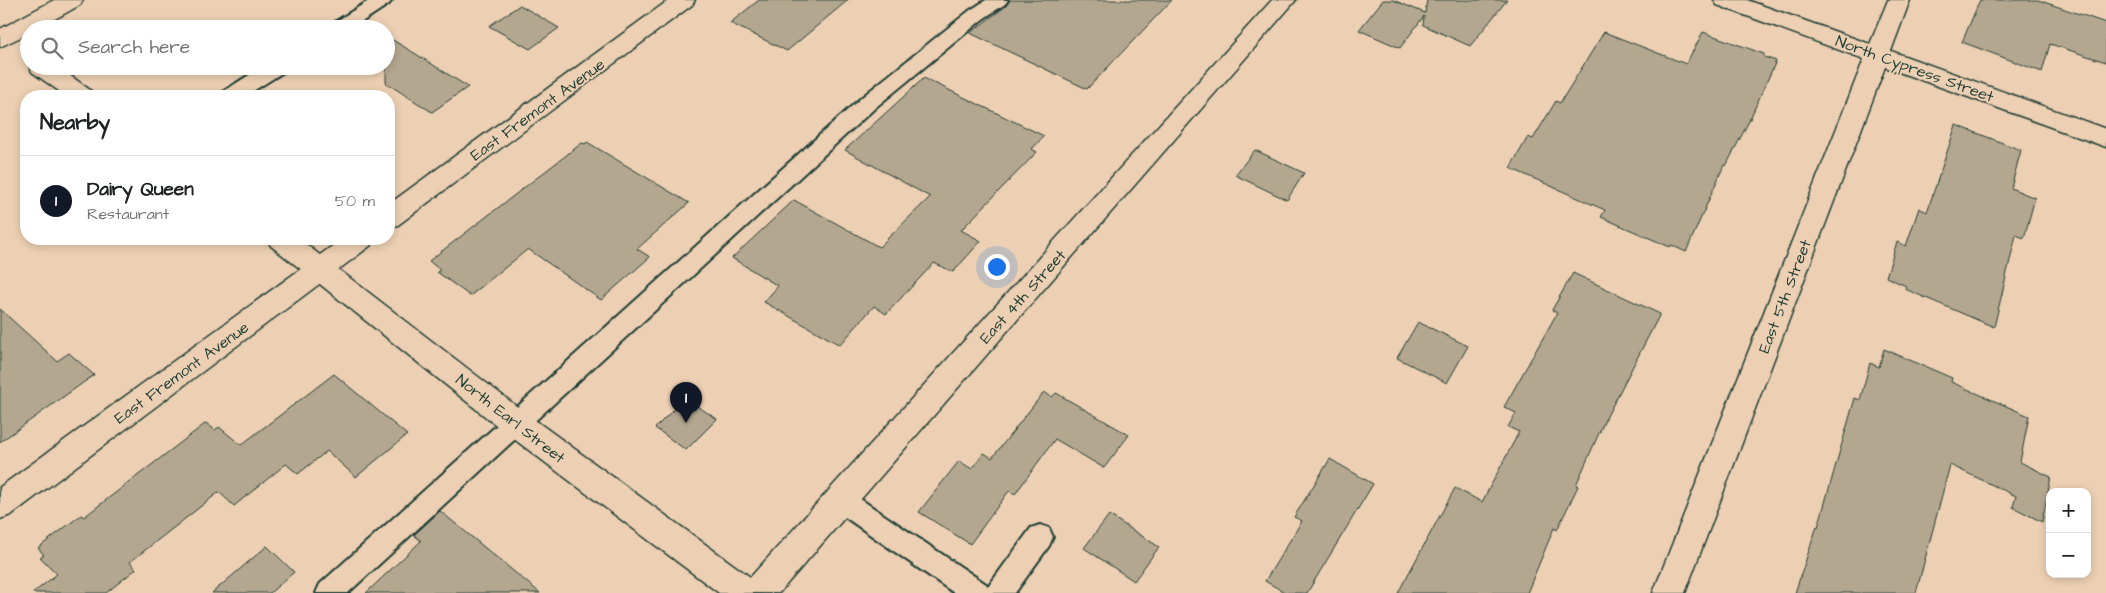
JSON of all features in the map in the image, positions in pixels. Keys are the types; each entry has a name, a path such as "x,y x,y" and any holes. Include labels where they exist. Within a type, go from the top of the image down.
{"street":[{"path":"35,20 72,0"},
{"name":"East Fremont Avenue","path":"395,214 684,0"},
{"name":"East 4th Street","path":"758,593 1285,0"},
{"name":"North Cypress Street","path":"1724,0 2106,138"},
{"name":"East 5th Street","path":"1670,593 1899,0"},
{"path":"20,28 0,39 20,52"},
{"path":"53,75 74,90"},
{"name":"North Earl Street","path":"288,245 517,424 745,593"},
{"name":"East Fremont Avenue","path":"0,505 353,245"}],"lane":[{"path":"351,20 383,0"},
{"path":"329,593 869,102 976,15 1000,0"},
{"path":"240,90 264,75"},
{"path":"841,500 977,593"},
{"path":"998,593 1040,537"}],"building":[{"path":"759,0 848,0 787,51 730,23"},
{"path":"1010,0 1172,0 1087,89 970,33 1006,6"},
{"path":"1383,0 1393,0 1425,13 1427,0 1507,0 1470,46 1423,25 1424,16 1400,48 1359,30"},
{"path":"1980,0 2038,0 2106,23 2106,62 2050,44 2042,72 1962,42"},
{"path":"520,5 559,28 530,49 489,26"},
{"path":"1604,32 1686,64 1703,32 1764,54 1764,57 1776,61 1749,121 1726,166 1724,165 1686,252 1601,217 1605,210 1510,168 1528,137 1533,139 1556,101 1560,103"},
{"path":"395,41 468,87 432,112 386,83 386,75 395,75"},
{"path":"924,78 1044,136 1032,149 1037,152 961,230 981,241 953,272 934,263 886,314 874,306 840,345 764,302 778,286 732,258 794,200 879,247 930,197 845,150"},
{"path":"1956,125 2021,150 2011,188 2035,198 2024,238 2016,235 1994,327 1905,289 1906,286 1886,277 1897,242 1906,246 1919,208 1927,212"},
{"path":"587,142 689,203 637,249 650,257 601,300 528,249 470,296 437,272 440,270 429,261 582,143 585,144"},
{"path":"1255,150 1304,173 1287,200 1235,175"},
{"path":"1573,273 1660,314 1604,422 1576,485 1578,486 1557,530 1554,528 1527,593 1398,593 1455,488 1482,502 1519,432 1508,427 1516,413 1504,407 1557,313 1552,310"},
{"path":"0,309 57,361 69,353 94,375 0,442"},
{"path":"1418,322 1468,346 1447,383 1397,358"},
{"path":"1884,349 1952,378 1951,382 2029,416 2020,462 2051,477 2049,488 2046,488 2046,502 2042,522 2013,507 2016,496 1950,465 1916,593 1795,593 1818,527 1855,398 1860,400 1870,363 1879,367"},
{"path":"334,374 407,435 356,477 327,451 298,474 286,464 234,506 219,492 130,562 136,569 106,593 33,593 57,574 40,557 44,555 38,548 81,515 84,517 206,423 215,430 219,427 241,445"},
{"path":"1044,392 1052,397 1056,393 1129,435 1104,468 1055,439 1015,494 1009,491 970,544 919,512 959,461 972,469 984,453 992,458"},
{"path":"685,398 717,419 686,450 655,428"},
{"path":"1330,459 1373,484 1307,593 1286,593 1265,581 1302,521 1294,517"},
{"path":"440,511 540,593 366,593 421,541 414,535"},
{"path":"1109,515 1159,547 1134,581 1084,548"},
{"path":"267,546 294,572 270,593 212,593"}],"place":[{"name":"Dairy Queen","path":"686,423"}]}
